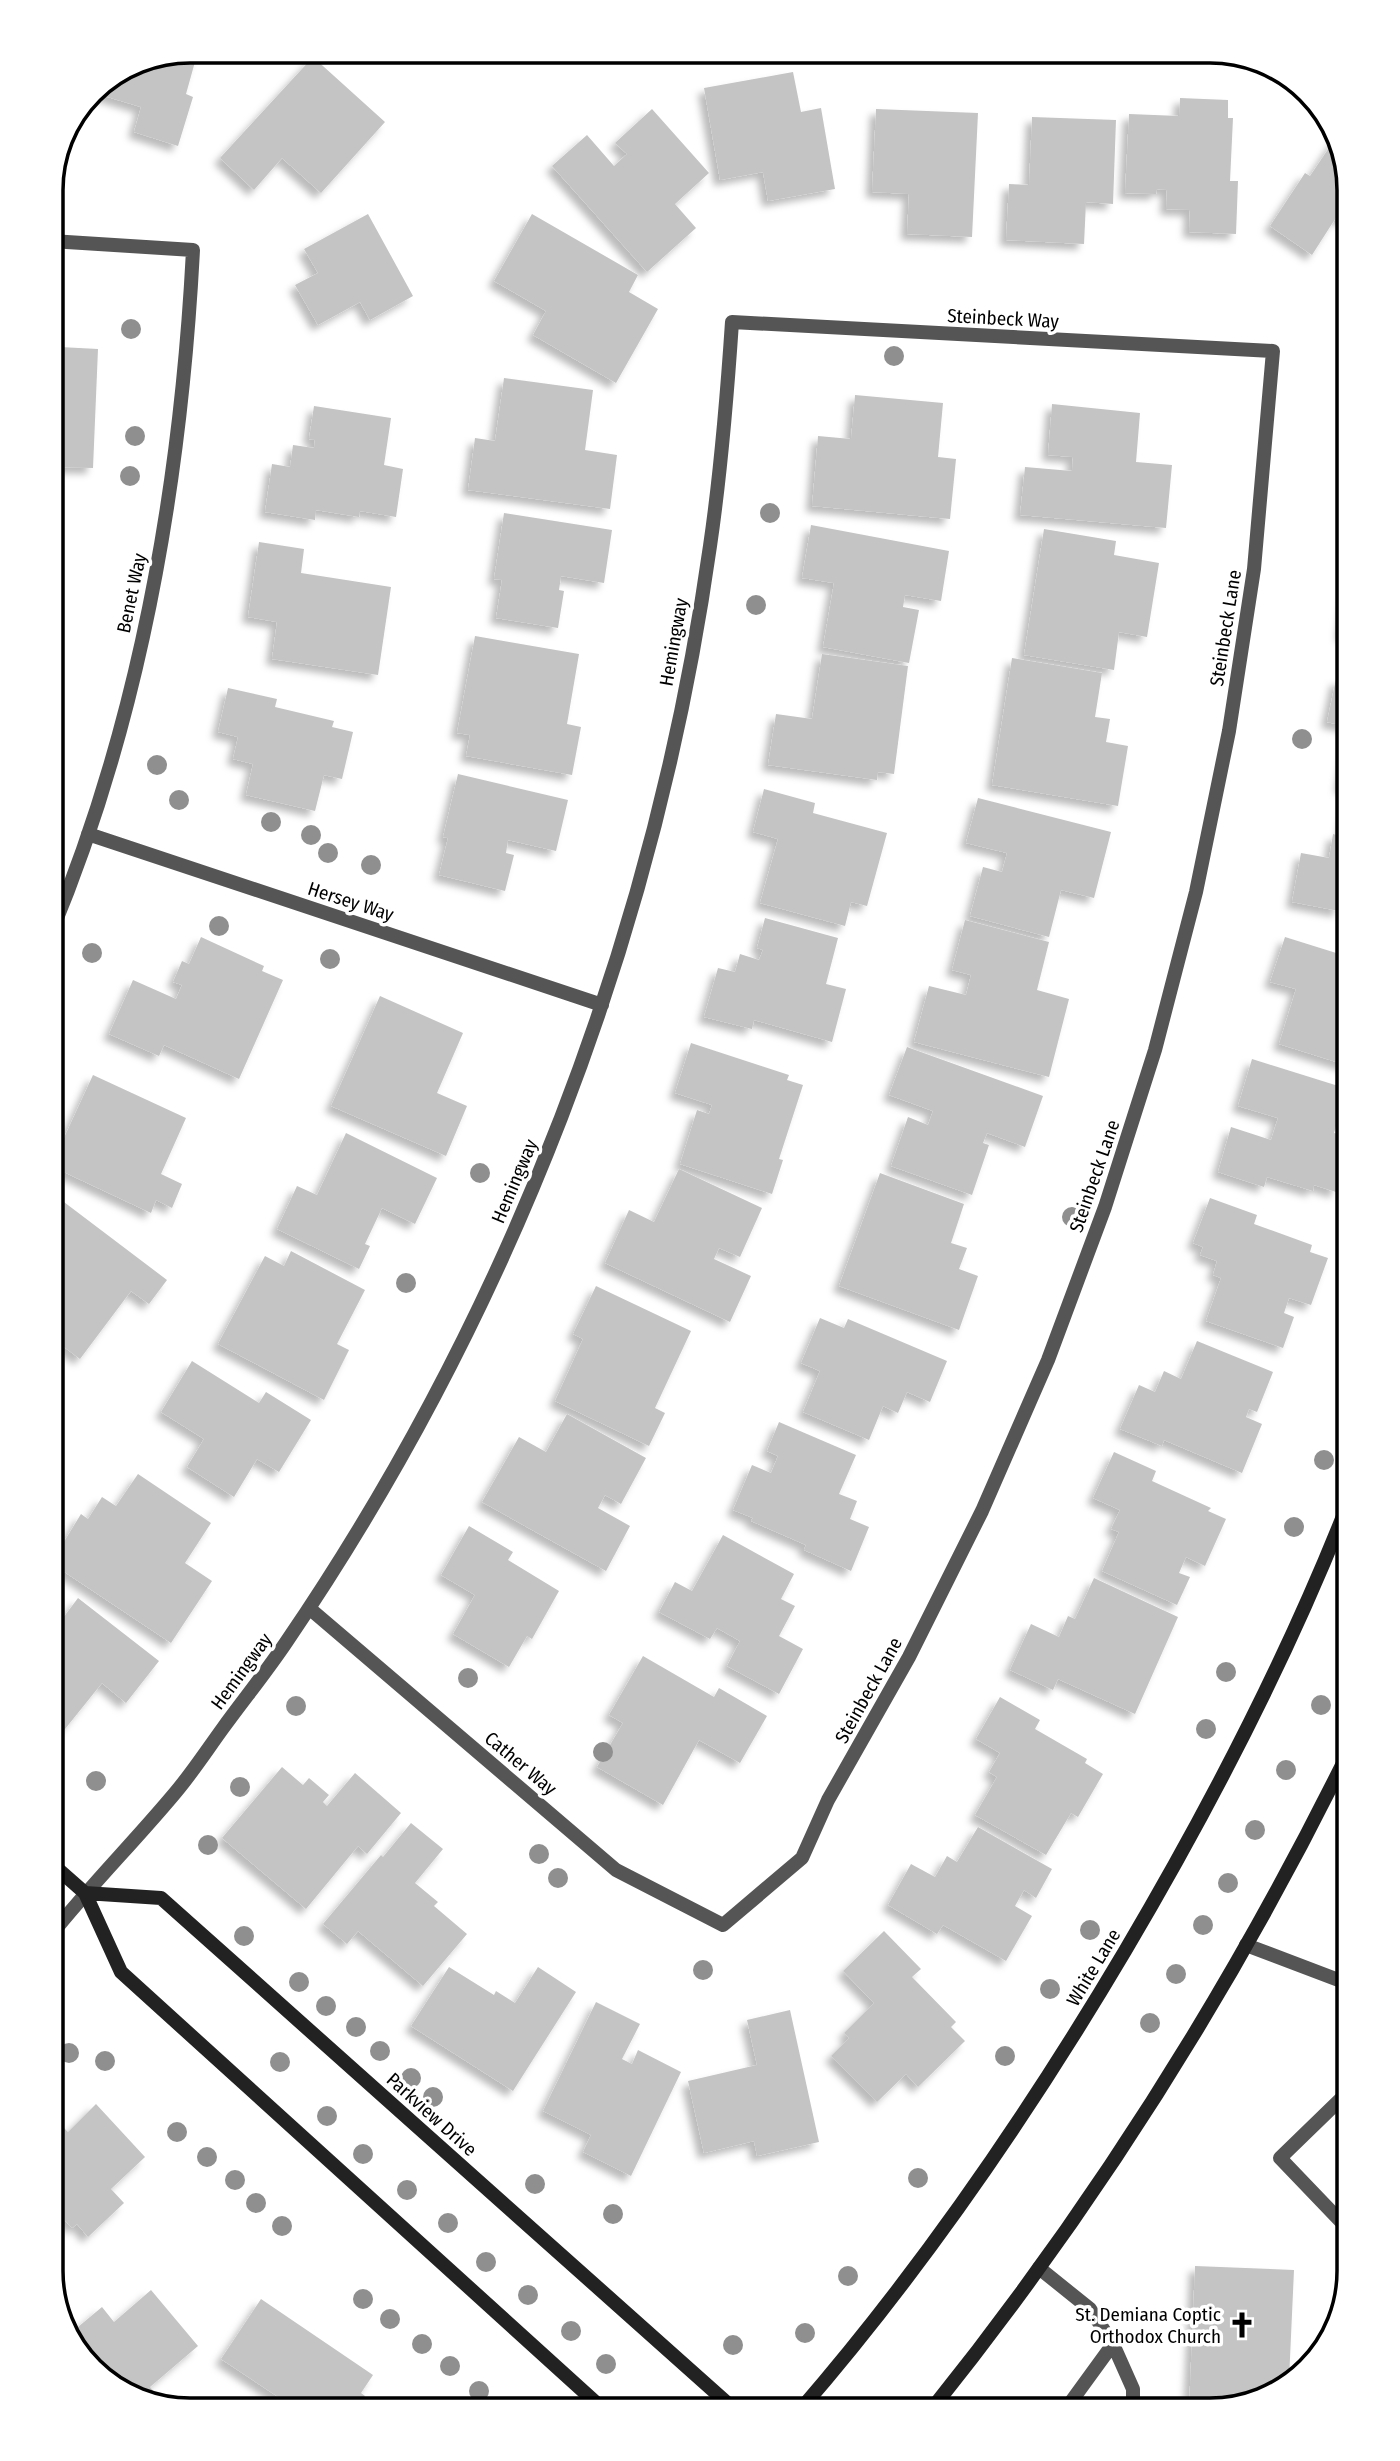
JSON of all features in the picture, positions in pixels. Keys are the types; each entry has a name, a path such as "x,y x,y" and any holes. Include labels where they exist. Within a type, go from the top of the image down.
{"main road":[{"name":"White Lane","path":"810,2398 866,2334 976,2186 1077,2032 1171,1873 1256,1710 1337,1532"},
{"path":"940,2398 1068,2229 1170,2075 1264,1916 1337,1774"},
{"path":"63,1874 85,1893 121,1972 591,2398"},
{"name":"Parkview Drive","path":"85,1893 161,1898 722,2398"}],"street":[{"name":"Benet Way","path":"63,243 193,250 179,428 157,569 126,709 88,834 63,901"},
{"name":"Steinbeck Way","path":"732,322 1273,351"},
{"name":"Hemingway","path":"63,1920 177,1791 309,1608 377,1498 464,1339 521,1216 572,1091 602,1005 646,857 678,725 710,547 726,413 732,322"},
{"name":"Steinbeck Lane","path":"723,1925 802,1858 828,1800 909,1657 982,1511 1037,1385 1105,1207 1155,1051 1169,998 1196,892 1229,731 1254,569 1273,351"},
{"name":"Hersey Way","path":"88,834 602,1005"},
{"name":"Cather Way","path":"309,1608 616,1870 723,1925"},
{"path":"1246,1945 1337,1979"},
{"path":"1337,2103 1280,2158 1337,2217"},
{"path":"1039,2268 1090,2309 1113,2344 1133,2389 1133,2398"},
{"path":"1074,2398 1113,2344"}],"building":[{"path":"195,63 186,94 193,97 178,146 134,132 141,107 105,96 134,76 157,67"},
{"path":"307,63 320,63 385,122 321,193 282,158 254,190 220,158"},
{"path":"793,72 801,112 821,108 835,189 768,201 763,172 720,180 704,88"},
{"path":"1180,98 1228,100 1228,118 1233,118 1230,181 1238,181 1236,234 1189,232 1190,210 1166,209 1167,190 1157,189 1156,194 1125,193 1129,114 1179,116"},
{"path":"652,109 709,173 675,204 696,228 647,272 552,166 587,135 614,166 627,154 615,143"},
{"path":"876,109 978,113 972,237 907,234 909,194 872,192"},
{"path":"1032,117 1116,120 1113,204 1086,202 1084,244 1006,240 1009,184 1029,185"},
{"path":"1329,147 1336,174 1337,216 1312,255 1270,226 1305,173 1310,176"},
{"path":"368,214 413,296 370,320 360,302 318,325 295,285 318,273 304,249"},
{"path":"532,214 638,275 629,292 658,309 616,383 533,335 546,311 494,281"},
{"path":"63,347 98,349 93,468 63,467"},
{"path":"504,378 593,390 585,450 617,455 610,509 468,490 475,438 495,441"},
{"path":"855,395 943,403 938,457 956,459 950,519 812,506 818,436 851,439"},
{"path":"1052,404 1140,413 1136,462 1172,465 1166,528 1020,515 1025,467 1072,471 1073,457 1048,455"},
{"path":"314,406 391,418 384,465 403,469 396,517 360,511 359,517 316,510 315,520 265,512 272,464 290,467 293,445 314,448 315,440 309,439"},
{"path":"504,513 612,530 604,583 561,576 559,590 564,591 558,628 496,618 502,580 494,579"},
{"path":"811,525 949,551 941,601 905,595 903,607 919,610 909,663 823,647 834,583 802,578"},
{"path":"1044,529 1116,541 1114,555 1159,563 1147,637 1119,632 1114,670 1024,655"},
{"path":"259,542 304,549 301,573 391,587 378,675 272,659 277,622 248,617"},
{"path":"475,636 579,654 567,724 581,727 572,775 466,756 470,735 457,733"},
{"path":"822,654 908,666 894,774 878,772 877,780 768,765 776,714 812,719"},
{"path":"1012,658 1102,673 1095,717 1110,719 1106,742 1128,746 1118,806 992,785"},
{"path":"1336,679 1337,724 1327,722"},
{"path":"228,688 277,699 275,707 334,721 332,727 353,732 342,779 324,775 315,811 246,795 253,764 233,759 238,737 218,732"},
{"path":"458,774 568,800 556,851 508,840 506,853 514,855 505,891 439,875 448,838 443,837"},
{"path":"764,789 815,803 813,813 887,833 867,906 851,902 845,926 760,903 778,839 753,832"},
{"path":"978,798 1111,832 1094,898 1061,890 1049,937 970,916 983,867 1002,872 1007,853 966,843"},
{"path":"1333,834 1337,835 1337,911 1292,902 1301,853 1329,858"},
{"path":"765,918 838,938 826,984 846,989 832,1042 754,1020 752,1029 704,1017 718,968 735,972 740,954 759,960 763,950 757,948"},
{"path":"965,920 1049,942 1037,990 1069,999 1049,1077 914,1042 929,986 966,995 971,975 952,970"},
{"path":"201,937 264,966 262,971 283,980 239,1079 164,1045 159,1056 109,1034 133,980 176,999 182,985 173,982 182,961 189,964"},
{"path":"1285,937 1337,953 1337,1062 1279,1044 1296,989 1270,982"},
{"path":"380,996 463,1033 437,1093 467,1106 446,1156 331,1106"},
{"path":"691,1043 789,1075 787,1080 803,1085 779,1159 783,1160 772,1194 680,1164 697,1110 709,1114 712,1105 675,1093"},
{"path":"907,1047 1043,1096 1025,1147 987,1133 983,1143 989,1145 972,1195 891,1166 908,1117 928,1125 933,1111 889,1095"},
{"path":"1252,1059 1337,1086 1337,1124 1334,1133 1337,1134 1336,1192 1314,1185 1313,1191 1267,1177 1264,1187 1218,1172 1231,1127 1271,1140 1278,1118 1238,1106"},
{"path":"93,1075 186,1118 161,1174 182,1184 172,1208 156,1200 151,1213 63,1172 63,1140"},
{"path":"346,1133 437,1178 415,1224 382,1208 365,1244 370,1246 359,1269 277,1229 297,1186 317,1195"},
{"path":"679,1169 762,1208 740,1257 719,1248 714,1259 751,1276 730,1322 605,1263 629,1210 654,1222"},
{"path":"880,1173 964,1204 951,1243 967,1248 959,1269 978,1276 959,1330 839,1286"},
{"path":"1210,1198 1257,1215 1254,1224 1312,1245 1310,1252 1328,1258 1311,1305 1289,1298 1284,1313 1294,1317 1283,1348 1206,1321 1221,1278 1213,1275 1217,1261 1200,1255 1203,1247 1193,1243"},
{"path":"63,1201 167,1280 149,1304 131,1291 80,1359 63,1346"},
{"path":"291,1251 365,1290 337,1344 349,1350 324,1400 218,1344 265,1256 284,1266"},
{"path":"596,1286 691,1331 655,1408 665,1413 649,1446 555,1401 583,1339 573,1334"},
{"path":"820,1318 844,1328 848,1319 947,1361 930,1402 907,1392 898,1413 883,1406 869,1440 803,1412 820,1371 801,1363"},
{"path":"1197,1341 1273,1372 1257,1412 1249,1409 1246,1417 1262,1424 1242,1473 1164,1440 1162,1446 1120,1429 1139,1385 1155,1392 1164,1371 1181,1379"},
{"path":"192,1361 259,1403 266,1392 311,1420 279,1472 257,1459 234,1497 187,1467 204,1439 161,1412"},
{"path":"567,1414 646,1458 621,1504 605,1495 598,1508 630,1526 606,1571 482,1502 519,1437 546,1452"},
{"path":"779,1422 856,1455 839,1494 857,1501 850,1519 869,1527 851,1571 804,1550 806,1545 751,1521 753,1518 733,1510 752,1465 771,1473 778,1456 767,1451"},
{"path":"1114,1452 1156,1471 1152,1481 1211,1508 1208,1511 1226,1519 1205,1566 1186,1557 1179,1573 1190,1577 1177,1605 1102,1571 1119,1532 1111,1529 1120,1510 1093,1498"},
{"path":"138,1474 211,1523 185,1563 212,1581 171,1643 63,1571 63,1543 81,1514 88,1519 102,1497 116,1506"},
{"path":"469,1526 513,1552 508,1560 559,1591 532,1639 527,1636 509,1667 453,1634 475,1595 441,1575"},
{"path":"723,1535 794,1574 781,1599 795,1606 779,1636 803,1649 779,1694 727,1666 740,1641 717,1628 710,1639 659,1612 675,1582 692,1591"},
{"path":"1094,1578 1178,1617 1135,1714 1058,1679 1053,1690 1010,1670 1031,1624 1059,1637 1068,1616 1075,1619"},
{"path":"78,1598 159,1661 126,1703 102,1683 63,1732 63,1618"},
{"path":"643,1656 714,1697 719,1688 767,1716 740,1763 699,1740 663,1805 597,1767 623,1723 609,1715"},
{"path":"1000,1697 1040,1720 1035,1729 1087,1759 1085,1763 1103,1774 1078,1817 1071,1813 1046,1855 975,1815 997,1777 989,1772 1000,1753 976,1739"},
{"path":"282,1767 303,1785 309,1778 329,1795 323,1802 327,1806 355,1773 401,1813 367,1854 358,1846 306,1909 222,1838"},
{"path":"411,1823 443,1849 415,1883 438,1902 434,1906 467,1934 423,1986 358,1931 347,1944 323,1924"},
{"path":"978,1827 1052,1869 1036,1898 1024,1890 1015,1906 1032,1916 1006,1961 943,1925 937,1934 888,1905 911,1864 935,1877 947,1856 957,1862"},
{"path":"884,1931 921,1969 912,1977 956,2022 951,2027 965,2041 918,2087 906,2074 877,2102 831,2056 849,2038 844,2033 874,2003 843,1971"},
{"path":"449,1967 494,1995 496,1991 515,2003 538,1967 576,1992 513,2091 411,2026"},
{"path":"596,2002 640,2024 622,2059 632,2064 638,2050 681,2072 631,2176 583,2152 591,2135 543,2111"},
{"path":"790,2010 819,2142 757,2156 754,2141 704,2153 688,2081 757,2065 747,2020"},
{"path":"96,2104 145,2157 111,2189 124,2203 88,2237 77,2224 72,2228 63,2218 63,2127 68,2132"},
{"name":"St. Demiana Coptic Orthodox Church","path":"1195,2266 1294,2270 1289,2370 1266,2385 1234,2396 1190,2398"},
{"path":"151,2290 198,2346 150,2387 155,2393 134,2385 106,2366 77,2328 102,2307 114,2322"},
{"path":"261,2299 373,2375 361,2393 364,2398 280,2398 221,2359"}],"place":[{"name":"St. Demiana Coptic Orthodox Church","path":"1242,2325"}]}
